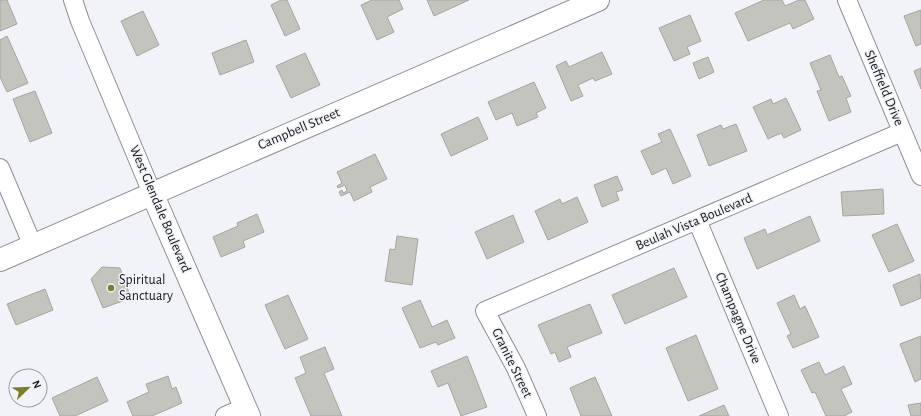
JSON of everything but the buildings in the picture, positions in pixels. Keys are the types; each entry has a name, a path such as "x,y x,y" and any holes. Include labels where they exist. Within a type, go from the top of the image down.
{"main road":[{"name":"Campbell Street","path":"0,260 598,0"},
{"name":"West Glendale Boulevard","path":"152,193 247,412"}],"street":[{"name":"West Glendale Boulevard","path":"73,0 80,21 152,193"},
{"name":"Sheffield Drive","path":"846,0 921,176"},
{"name":"Beulah Vista Boulevard","path":"486,311 902,132"},
{"path":"0,168 33,246"},
{"name":"Champagne Drive","path":"697,220 779,416"},
{"name":"Granite Street","path":"486,311 516,368 537,416"},
{"path":"225,416 247,412"}],"place":[{"name":"Spiritual Sanctuary","path":"111,288"}]}
